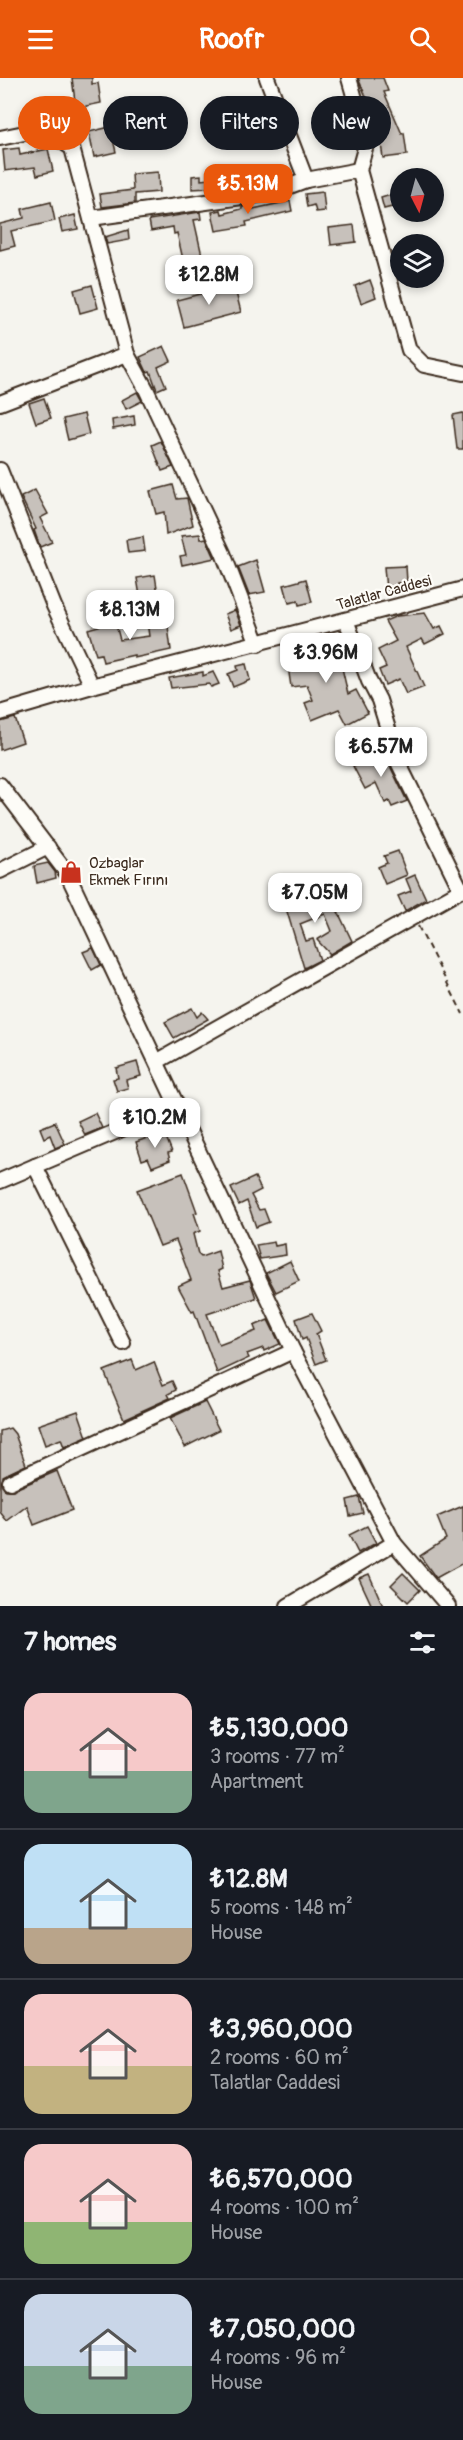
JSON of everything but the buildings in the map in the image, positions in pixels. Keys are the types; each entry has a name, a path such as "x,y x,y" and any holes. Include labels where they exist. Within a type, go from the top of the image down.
{"street":[{"path":"267,78 306,180"},
{"path":"349,78 367,141 359,170 409,350 424,365 463,373"},
{"path":"0,138 44,129 72,148 127,354 146,389 223,553 258,644"},
{"path":"91,218 271,193 306,180 359,170"},
{"path":"0,403 127,354"},
{"path":"0,470 54,606 92,686"},
{"name":"Talatlar Caddesi","path":"0,713 92,686 463,589"},
{"path":"158,1061 462,889 399,764 379,700 369,681 346,620"},
{"path":"0,785 67,873 158,1061 176,1106 293,1351 394,1543 448,1606"},
{"path":"0,871 48,847"},
{"path":"0,1181 176,1106"},
{"path":"35,1166 123,1343"},
{"path":"10,1482 293,1351"},
{"path":"288,1606 394,1543"}],"path":[{"path":"413,916 463,1014"}],"place":[{"name":"Ozbaglar Ekmek Fırını","path":"71,872"}]}
